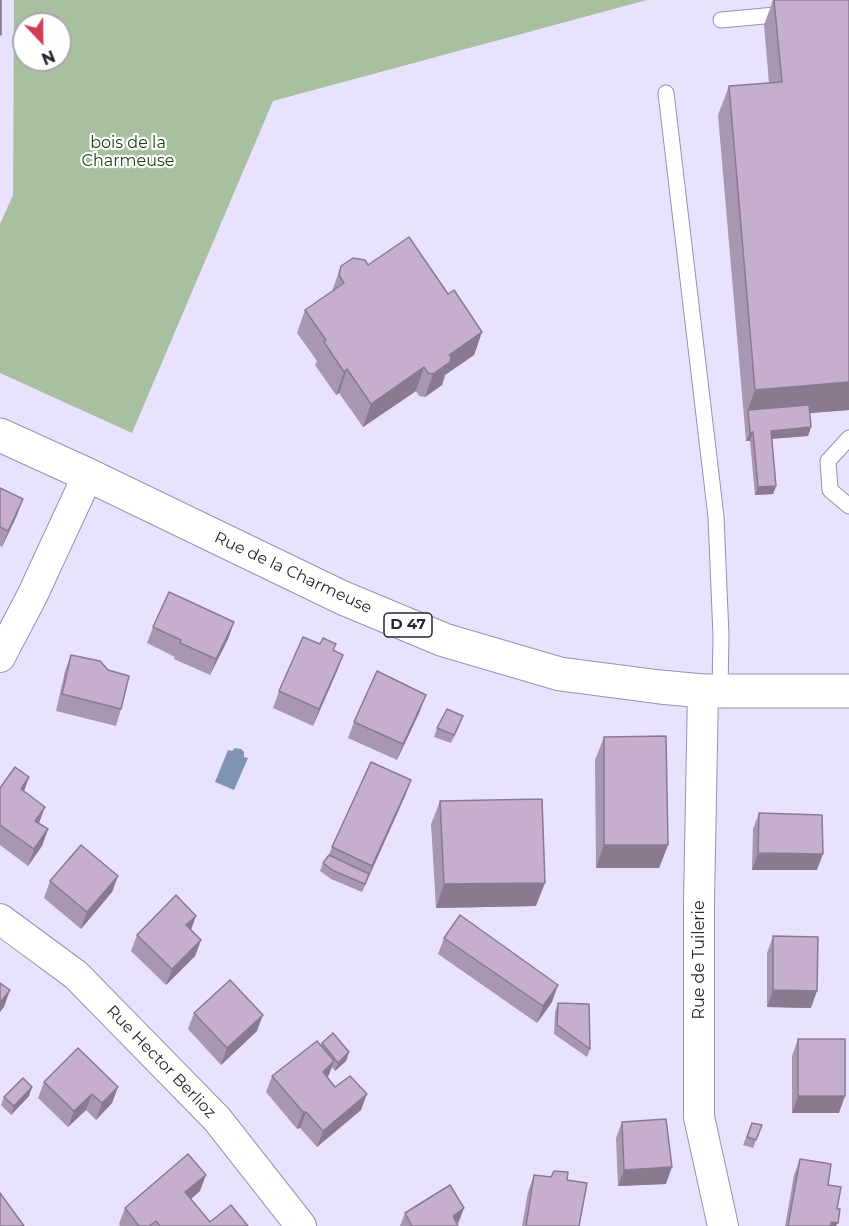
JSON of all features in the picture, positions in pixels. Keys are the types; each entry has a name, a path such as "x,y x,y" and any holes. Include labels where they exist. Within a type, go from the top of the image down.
{"main road":[{"name":"Rue de la Charmeuse","path":"0,435 343,598 444,640 560,674 660,687 711,691 849,691"}],"street":[{"path":"0,657 32,596 88,475"},
{"name":"Rue de Tuilerie","path":"711,691 699,914 699,1117 720,1226"},
{"name":"Rue Hector Berlioz","path":"0,918 76,975 217,1119 301,1226"}],"lane":[{"path":"721,20 802,13"},
{"path":"666,93 716,517 721,636 711,691"},
{"path":"849,438 828,460 830,490 849,506"}],"green space":[{"name":"bois de la Charmeuse","path":"14,0 647,0 273,101 132,433 0,373 0,224 13,195 14,72 72,72 72,12 14,12"}],"water":[{"path":"235,748 241,749 244,757 248,758 234,790 215,782 228,750 232,751"}],"building":[{"path":"1,0 1,35 0,34"},
{"path":"774,0 849,0 849,382 755,390 729,86 782,82"},
{"path":"409,237 448,294 454,290 482,332 449,355 450,362 433,374 428,373 424,367 371,404 347,369 344,372 324,342 326,340 305,310 344,283 339,275 341,266 353,258 365,260 368,265"},
{"path":"809,405 811,427 771,431 776,486 758,487 753,432 750,433 748,410"},
{"path":"0,488 23,499 8,531 0,527"},
{"path":"169,592 234,622 216,659 180,643 181,640 153,627"},
{"path":"303,637 320,644 323,638 336,644 333,650 343,655 319,709 279,691"},
{"path":"71,655 100,661 108,670 129,676 121,709 62,694"},
{"path":"377,671 426,695 403,744 354,722"},
{"path":"447,709 463,716 454,735 437,728"},
{"path":"666,736 668,845 604,845 604,737"},
{"path":"371,762 411,780 372,866 332,847"},
{"path":"15,767 29,777 21,789 45,807 35,821 48,829 34,849 0,825 0,788"},
{"path":"542,799 545,883 444,884 440,801"},
{"path":"759,813 822,815 823,854 758,853"},
{"path":"81,845 118,876 87,912 50,881"},
{"path":"329,855 369,874 365,884 334,871 323,863"},
{"path":"176,895 196,916 186,925 201,940 172,969 137,935"},
{"path":"460,915 558,985 543,1006 444,938"},
{"path":"773,936 818,937 817,991 773,990"},
{"path":"230,980 263,1015 227,1048 194,1013"},
{"path":"0,983 10,990 0,1003"},
{"path":"558,1003 589,1004 590,1049 557,1025"},
{"path":"333,1033 349,1052 338,1063 322,1043"},
{"path":"798,1039 845,1039 845,1096 798,1096"},
{"path":"317,1041 334,1061 323,1072 335,1087 350,1076 367,1094 323,1131 272,1076"},
{"path":"78,1048 118,1087 102,1103 92,1094 74,1111 44,1082"},
{"path":"23,1078 32,1087 14,1106 4,1097"},
{"path":"666,1119 672,1167 624,1170 622,1122"},
{"path":"752,1123 762,1125 756,1140 747,1137"},
{"path":"188,1154 206,1175 185,1192 210,1222 231,1205 248,1226 160,1226 156,1221 149,1226 139,1226 125,1208"},
{"path":"800,1159 831,1164 828,1185 841,1187 837,1209 840,1209 838,1223 831,1222 831,1226 788,1226"},
{"path":"554,1171 568,1172 567,1180 587,1183 579,1226 526,1226 534,1175 551,1177"},
{"path":"450,1185 464,1208 453,1216 458,1226 412,1226 405,1213"},
{"path":"0,1193 24,1226 0,1226"}]}
